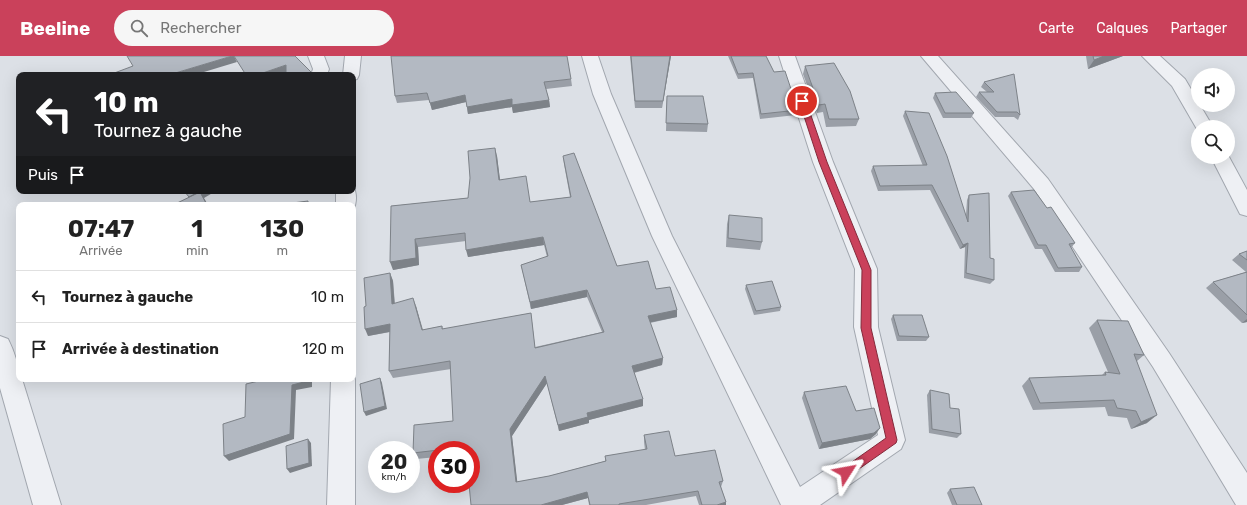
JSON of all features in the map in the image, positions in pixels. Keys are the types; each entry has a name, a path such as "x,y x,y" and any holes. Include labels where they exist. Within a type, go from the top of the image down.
{"street":[{"path":"316,56 321,69 320,72"},
{"path":"351,72 353,56"},
{"path":"590,56 602,94 662,236 796,505 892,440 866,328 866,270 823,162 787,56"},
{"path":"929,56 1041,184 1161,360 1247,497"},
{"path":"1150,56 1179,83 1200,120"},
{"path":"1224,164 1247,209"},
{"path":"0,346 48,505"},
{"path":"341,505 343,382"}],"building":[{"path":"127,56 232,56 179,72 117,72 133,66"},
{"path":"234,56 295,56 311,72 286,72 286,65 266,72 244,72"},
{"path":"391,56 567,56 571,79 544,82 549,100 512,105 512,99 467,107 465,95 430,103 427,93 395,96"},
{"path":"631,56 670,56 663,101 635,101"},
{"path":"731,56 766,56 774,72 785,71 798,110 761,114 753,73 738,74"},
{"path":"1093,56 1104,56 1094,60"},
{"path":"834,63 850,91 859,119 829,119 825,104 819,105 805,66"},
{"path":"1014,74 1020,115 1017,112 997,112 979,92 994,92 984,82"},
{"path":"956,92 974,113 945,113 935,93"},
{"path":"667,96 703,96 708,124 666,123"},
{"path":"905,111 929,113 947,156 968,222 969,195 989,193 990,258 994,259 994,280 966,273 968,243 963,245 932,185 880,186 873,166 927,165"},
{"path":"495,148 499,180 526,176 530,202 571,197 563,156 574,153 617,266 648,261 656,289 670,287 677,310 648,316 663,358 632,366 643,399 587,413 588,417 558,425 545,376 510,429 516,482 549,476 606,461 605,456 647,449 644,435 669,431 675,456 715,450 723,481 719,482 726,502 717,505 702,505 698,491 619,505 590,505 587,492 541,505 471,505 470,493 480,493 480,441 428,441 428,451 420,452 420,441 413,441 414,425 453,421 450,361 389,371 390,324 365,329 364,307 366,306 364,278 390,273 392,304 413,298 422,330 442,326 442,329 531,313 535,348 604,332 587,290 530,302 521,265 548,256 543,237 466,250 465,233 415,239 416,258 390,262 391,206 468,198 470,178 468,151"},
{"path":"1034,190 1047,208 1051,207 1075,243 1069,244 1082,267 1058,268 1046,245 1038,245 1011,192"},
{"path":"186,194 194,194 189,197"},
{"path":"196,194 201,194 205,202 179,202"},
{"path":"729,215 762,218 762,242 728,238"},
{"path":"1247,251 1247,260 1239,254"},
{"path":"1247,272 1247,315 1213,282"},
{"path":"772,281 781,307 756,311 746,285"},
{"path":"893,315 922,315 929,337 899,336"},
{"path":"1097,320 1128,321 1144,355 1134,354 1157,415 1141,422 1136,411 1117,408 1114,400 1040,403 1029,378 1106,375 1105,372 1120,374"},
{"path":"380,378 385,406 364,412 360,384"},
{"path":"254,382 304,382 292,385 290,434 224,456 223,424 245,417 246,384"},
{"path":"846,386 856,411 874,408 880,428 874,433 822,443 804,392"},
{"path":"930,390 949,394 950,408 959,409 961,434 932,429"},
{"path":"308,439 309,463 287,469 286,446"},
{"path":"974,487 982,505 957,505 950,489"}],"route":[{"path":"802,101 823,162 866,270 866,328 892,440 846,472"}]}
